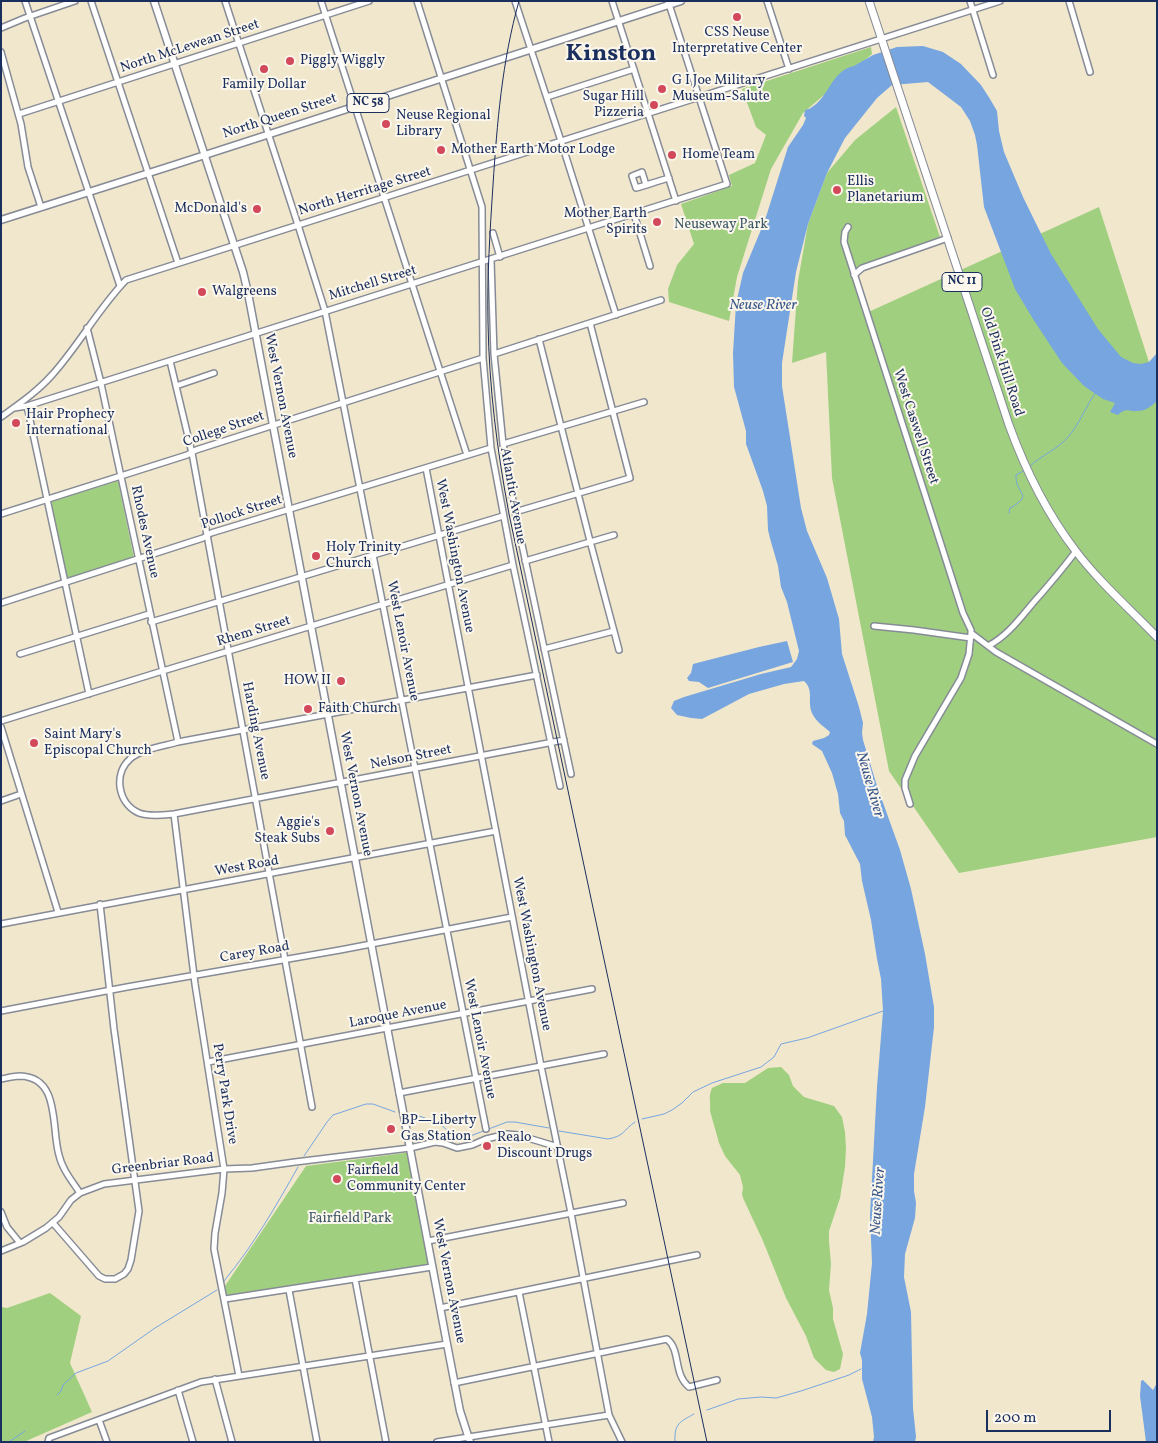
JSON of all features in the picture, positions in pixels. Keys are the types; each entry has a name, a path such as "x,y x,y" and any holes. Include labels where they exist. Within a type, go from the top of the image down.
{"highway":[{"name":"Old Pink Hill Road","path":"869,1 1023,463 1058,525 1076,551 1121,601 1157,637"}],"main road":[{"name":"West Vernon Avenue","path":"154,1 246,282 454,1383 469,1439"},
{"name":"North Queen Street","path":"1,220 356,107 668,3 681,1"}],"street":[{"path":"25,1 120,286"},
{"path":"1,28 75,1"},
{"path":"91,1 178,263"},
{"name":"West Lenoir Avenue","path":"225,1 325,311 486,1129"},
{"path":"321,1 466,455"},
{"name":"North McLewean Street","path":"19,114 369,1"},
{"name":"Atlantic Avenue","path":"417,1 482,207 483,358 491,448 560,786"},
{"path":"514,1 547,97 616,314"},
{"path":"612,1 676,201"},
{"path":"767,1 789,69"},
{"path":"970,1 993,75"},
{"name":"North Herritage Street","path":"1,417 51,377 126,280 699,97 882,41 1000,1"},
{"path":"1069,1 1090,72"},
{"path":"668,3 699,97"},
{"path":"1,52 19,114 28,168 41,207"},
{"path":"547,97 634,69"},
{"name":"Mitchell Street","path":"14,408 27,406 101,384 255,333 727,184 699,97"},
{"path":"646,185 669,178"},
{"path":"634,214 650,266"},
{"name":"West Caswell Street","path":"848,227 845,232 844,242 960,604 971,630 971,636 1157,744"},
{"path":"493,233 500,257"},
{"path":"854,275 862,268 948,238"},
{"name":"Atlantic Avenue","path":"491,260 494,354 503,444 525,561 571,774"},
{"path":"494,354 661,300"},
{"path":"515,512 630,478 590,323"},
{"name":"Rhodes Avenue","path":"87,328 101,384 178,742"},
{"path":"539,339 560,427 620,650"},
{"name":"College Street","path":"1,514 483,358"},
{"name":"Harding Avenue","path":"170,361 192,453 312,1107"},
{"path":"176,386 214,373"},
{"path":"503,444 644,402"},
{"path":"27,406 89,694"},
{"name":"Pollock Street","path":"1,603 138,560 203,538 210,533 491,448"},
{"name":"West Washington Avenue","path":"426,468 609,1415 622,1442"},
{"path":"151,622 504,516"},
{"path":"525,561 614,535"},
{"path":"988,646 1003,638 1076,551"},
{"name":"Rhem Street","path":"1,721 514,565"},
{"path":"20,654 149,614"},
{"path":"874,626 971,636 967,662 961,678 907,775 904,784 910,804"},
{"path":"544,649 614,631"},
{"name":"Nelson Street","path":"537,675 178,742 140,753 131,758 123,768 119,784 123,798 138,813 150,815 174,814 564,740"},
{"path":"1,728 58,912"},
{"path":"1,801 21,794"},
{"name":"Perry Park Drive","path":"174,814 194,975 224,1169 214,1246 239,1376"},
{"name":"West Road","path":"1,924 496,831"},
{"path":"53,1223 97,1275 105,1279 118,1278 126,1272 132,1260 139,1211 100,904"},
{"name":"Carey Road","path":"1,1011 512,917"},
{"name":"Laroque Avenue","path":"208,1062 592,989"},
{"path":"399,1093 604,1054"},
{"path":"1,1080 24,1076 42,1084 52,1106 60,1162 80,1192 71,1200 53,1223 33,1236 1,1251"},
{"name":"Greenbriar Road","path":"80,1192 100,1185 135,1180 224,1169 252,1168 410,1148 435,1142 457,1148 472,1145 486,1139 512,1134 558,1147"},
{"path":"428,1241 622,1202"},
{"path":"1,1212 7,1227 20,1243"},
{"path":"440,1308 697,1255"},
{"path":"224,1299 432,1267"},
{"path":"355,1279 386,1442"},
{"path":"289,1290 318,1442"},
{"path":"519,1292 549,1442"},
{"path":"454,1383 667,1339 672,1344 677,1368 686,1385 689,1387 717,1380"},
{"path":"48,1440 201,1382 447,1344"},
{"path":"215,1379 232,1442"},
{"path":"178,1390 193,1442"},
{"path":"437,1442 469,1439 609,1415"},
{"path":"99,1420 107,1442"}],"green space":[{"name":"Neuseway Park","path":"871,47 872,54 803,113 771,169 737,277 729,321 669,302 668,289 677,265 694,244 681,204 732,186 729,175 755,163 766,135 756,127 742,89"},
{"path":"896,107 940,237 850,270 864,314 1099,207 1157,387 1157,837 959,873 889,771 832,478 826,352 792,363 798,281 808,224 827,173 855,140"},
{"path":"118,481 134,558 67,579 50,502"},
{"path":"781,1067 789,1075 793,1086 804,1097 834,1106 842,1117 845,1132 845,1167 840,1198 829,1231 831,1264 829,1290 833,1308 833,1319 843,1354 840,1369 834,1372 826,1370 814,1358 806,1336 786,1298 743,1198 740,1175 725,1156 719,1143 710,1111 712,1088 723,1083 745,1083 768,1068"},
{"name":"Fairfield Park","path":"412,1152 432,1266 226,1295 225,1286 306,1166"},
{"path":"50,1293 81,1316 70,1363 92,1412 24,1442 1,1442 1,1307 7,1308"}],"water":[{"name":"Neuse River","path":"923,46 943,52 961,64 981,85 997,111 1004,152 1023,197 1051,254 1098,329 1121,357 1133,363 1149,362 1157,353 1157,401 1141,411 1126,410 1118,415 1110,412 1115,403 1103,399 1084,386 1062,363 1015,289 984,207 975,135 970,121 961,107 928,82 892,85 877,98 845,138 827,173 808,224 796,272 782,363 782,386 801,508 807,531 827,578 839,619 842,654 863,723 863,740 911,889 934,1007 934,1027 925,1107 914,1174 915,1218 905,1254 904,1277 911,1312 913,1408 916,1437 915,1442 873,1442 872,1417 862,1379 860,1353 867,1314 872,1263 870,1215 883,1011 881,979 860,864 845,835 844,821 840,813 838,794 832,773 822,751 812,744 813,741 829,735 830,732 813,715 810,706 809,689 804,681 784,684 749,694 702,719 677,715 671,708 674,701 684,697 791,667 797,659 799,651 787,602 781,587 778,566 768,530 767,506 746,444 746,431 734,387 733,353 736,304 743,273 765,220 788,147 806,118 804,116 805,110 818,103 836,78 847,68 873,55 897,47"},
{"path":"787,641 793,662 708,688 699,682 689,681 687,678 691,673 693,664"},
{"path":"1143,1380 1153,1390 1157,1383 1157,1442 1146,1442 1140,1396 1141,1381"}],"waterway":[{"path":"1030,466 1060,445 1068,437 1076,427 1096,392"},
{"path":"1009,513 1010,508 1023,497 1016,482 1016,475 1025,470"},
{"path":"642,1119 664,1114 672,1110 693,1092 712,1083 761,1067 774,1057 781,1044 807,1038 883,1011"},
{"path":"304,1156 333,1115 366,1104 373,1104 395,1112"},
{"path":"410,1113 440,1124 454,1136 465,1138 507,1122 549,1128"},
{"path":"559,1131 608,1139 621,1134 635,1122"},
{"path":"224,1281 235,1268 273,1211 298,1167"},
{"path":"57,1395 63,1385 76,1373 108,1361 155,1328 217,1290"},
{"path":"707,1410 738,1399 776,1398 849,1375 861,1369"},
{"path":"675,1442 679,1424 694,1414"},
{"path":"9,1442 25,1431"}],"railway":[{"path":"519,1 508,46 501,93 490,236 488,322 497,442 509,514 707,1442"}],"place":[{"name":"CSS Neuse Interpretative Center","path":"737,17"},
{"name":"Piggly Wiggly","path":"290,61"},
{"name":"Family Dollar","path":"264,69"},
{"name":"G I Joe Military Museum-Salute","path":"662,89"},
{"name":"Sugar Hill Pizzeria","path":"654,105"},
{"name":"Neuse Regional Library","path":"386,124"},
{"name":"Mother Earth Motor Lodge","path":"441,150"},
{"name":"Home Team","path":"672,155"},
{"name":"Ellis Planetarium","path":"837,190"},
{"name":"McDonald's","path":"257,209"},
{"name":"Mother Earth Spirits","path":"657,222"},
{"name":"Walgreens","path":"202,292"},
{"name":"Hair Prophecy International","path":"16,423"},
{"name":"Holy Trinity Church","path":"316,556"},
{"name":"HOW II","path":"341,681"},
{"name":"Faith Church","path":"308,709"},
{"name":"Saint Mary's Episcopal Church","path":"34,743"},
{"name":"Aggie's Steak Subs","path":"330,831"},
{"name":"BP—Liberty Gas Station","path":"391,1129"},
{"name":"Realo Discount Drugs","path":"487,1146"},
{"name":"Fairfield Community Center","path":"337,1179"}],"district":[{"name":"Kinston","path":"611,56"}]}
